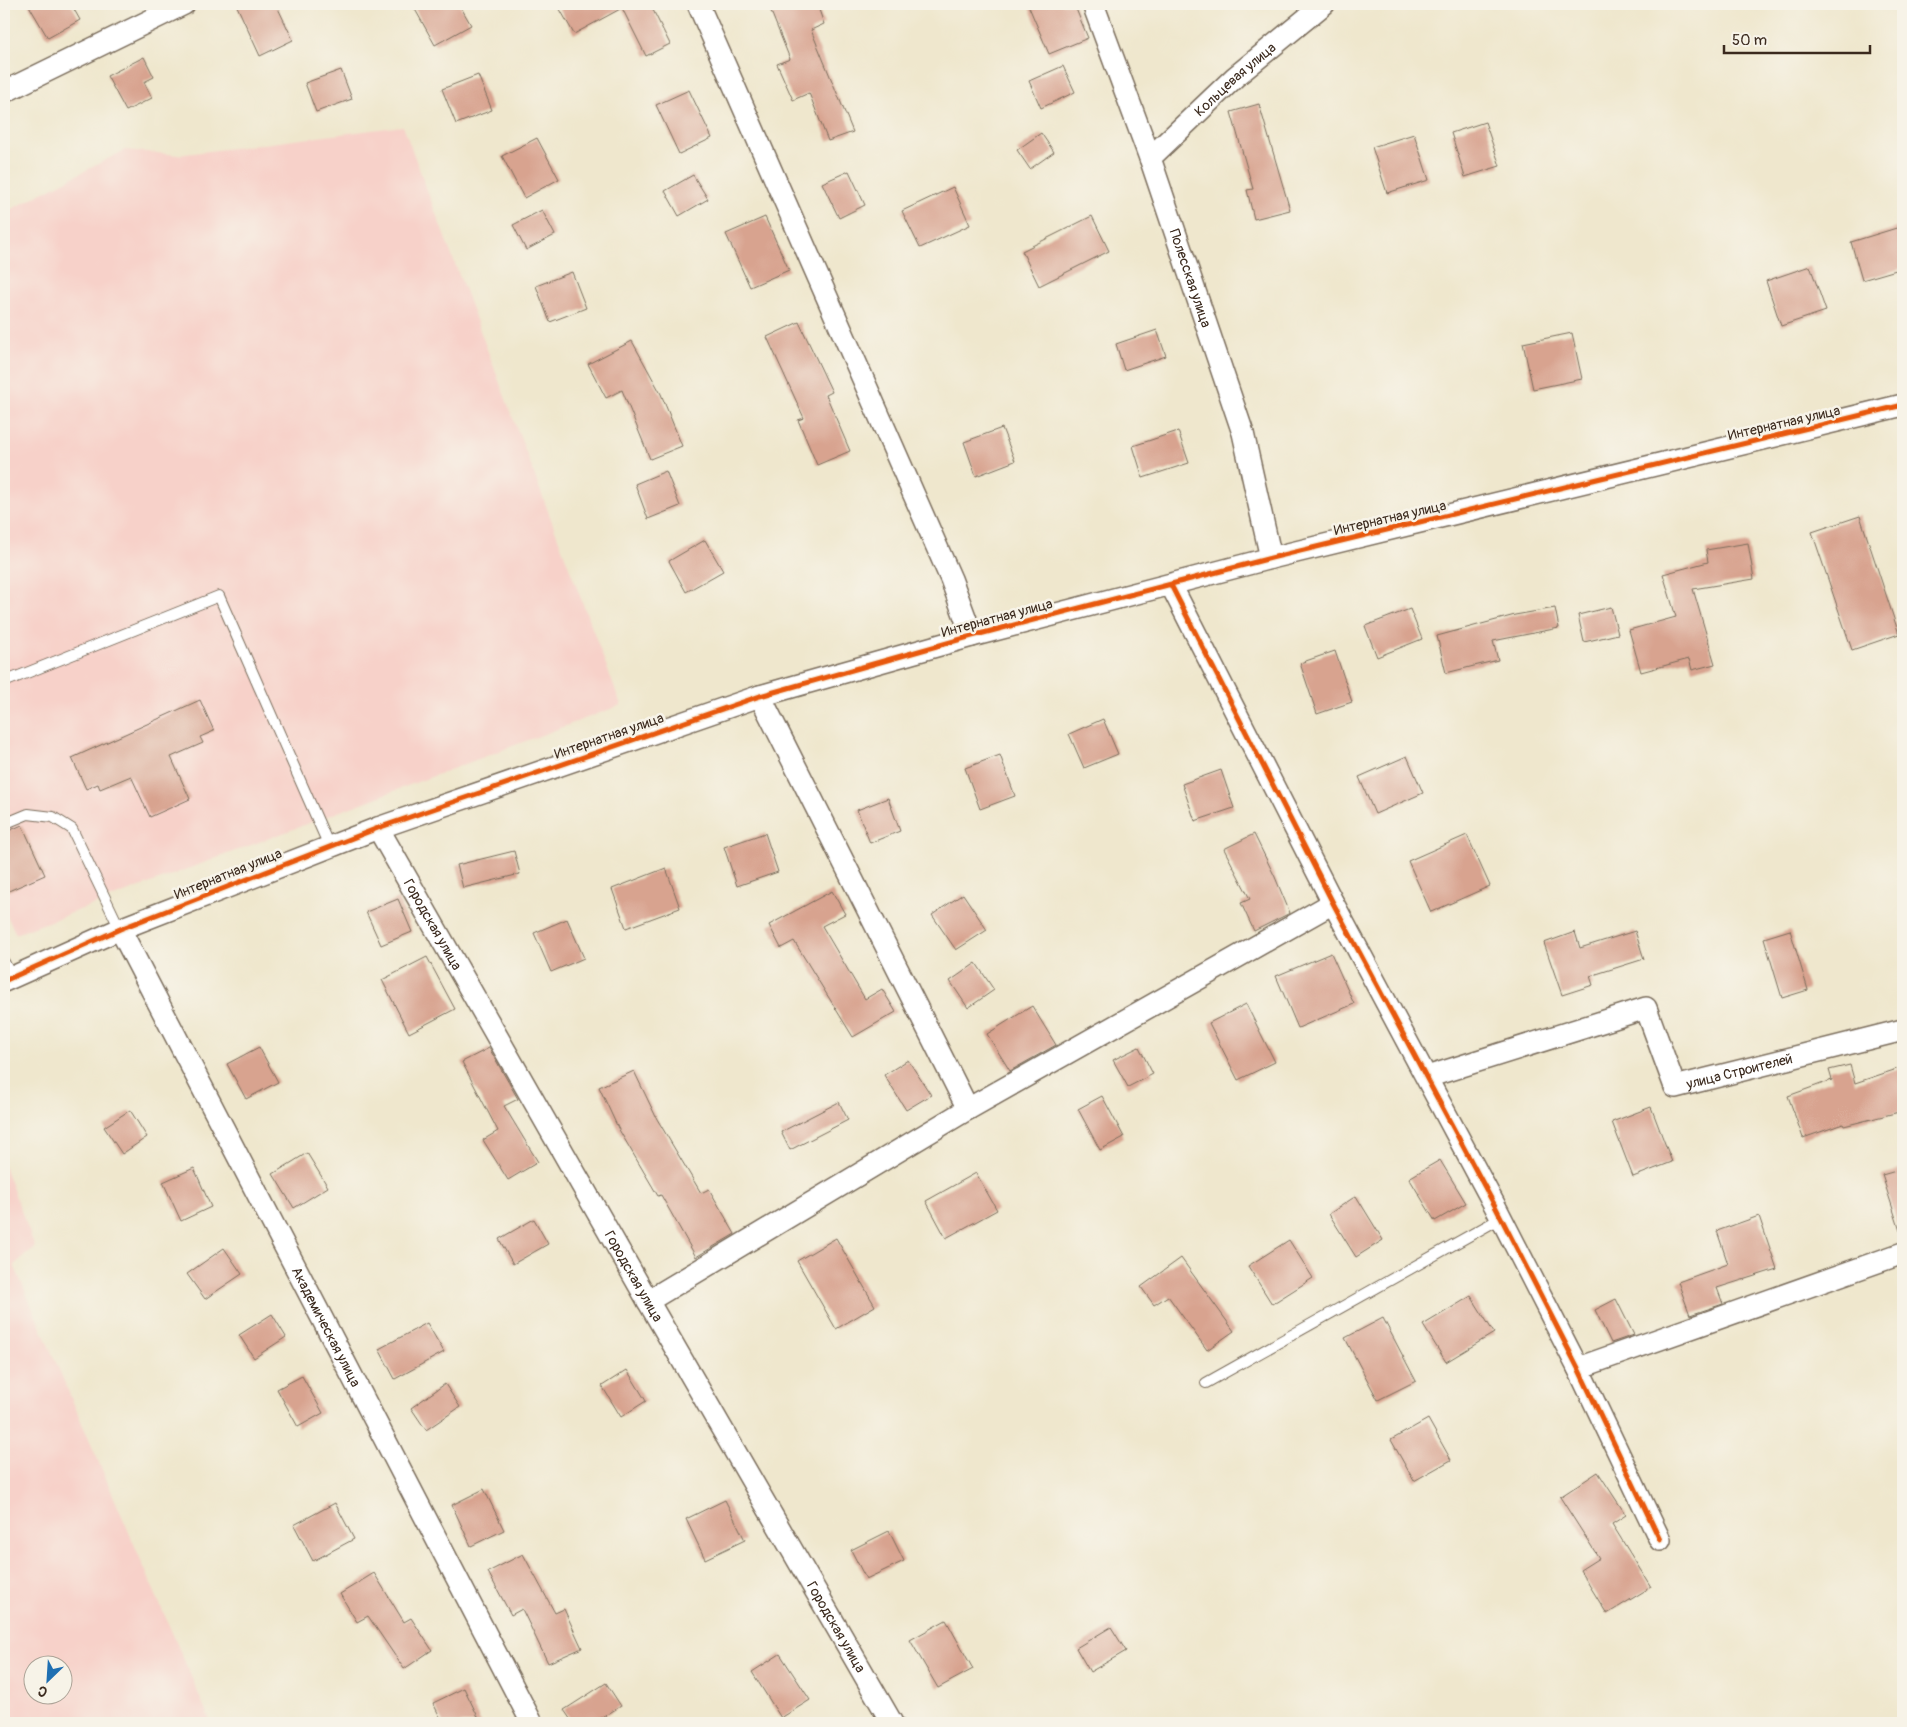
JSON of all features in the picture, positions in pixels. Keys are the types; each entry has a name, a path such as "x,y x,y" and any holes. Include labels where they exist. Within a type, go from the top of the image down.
{"street":[{"path":"4,92 184,4"},
{"path":"698,4 951,579 972,636"},
{"name":"Полесская улица","path":"1093,4 1150,158 1243,433 1271,558"},
{"name":"Кольцевая улица","path":"1150,158 1235,77 1324,4"},
{"name":"Интернатная улица","path":"7,973 329,846 760,696 972,636 1271,558 1903,405"},
{"path":"1171,585 1333,902 1427,1077 1578,1368 1660,1540"},
{"path":"760,696 968,1109"},
{"name":"Городская улица","path":"378,828 892,1723"},
{"path":"648,1301 968,1109 1333,902"},
{"name":"Академическая улица","path":"120,929 532,1723"},
{"name":"улица Строителей","path":"1427,1077 1646,1008 1675,1087 1903,1030"},
{"path":"1578,1368 1903,1253"}],"lane":[{"path":"4,682 219,596 329,846"},
{"path":"4,824 28,814 52,817 72,829 120,929"},
{"path":"1206,1382 1501,1218"}],"shaded area":[{"path":"403,126 621,705 16,934 4,910 4,213 125,150 178,155"},
{"path":"4,1166 35,1247 14,1265 211,1723 4,1723"}],"building":[{"path":"28,4 71,4 80,20 48,38"},
{"path":"236,4 276,4 293,40 260,56"},
{"path":"412,4 459,4 471,25 435,45"},
{"path":"557,4 650,4 670,44 646,56 622,8 574,34"},
{"path":"768,4 817,4 824,24 811,30 853,132 828,141 809,93 793,100 777,64 790,59"},
{"path":"1037,4 1074,4 1088,38 1049,54 1029,7"},
{"path":"144,57 154,77 144,82 152,98 126,111 107,76"},
{"path":"1063,66 1075,92 1041,108 1029,81"},
{"path":"341,70 352,99 316,112 305,83"},
{"path":"478,75 492,110 456,124 442,89"},
{"path":"689,90 712,138 679,154 656,105"},
{"path":"1259,104 1290,210 1254,219 1247,190 1253,189 1231,112"},
{"path":"1485,122 1500,166 1465,177 1451,133"},
{"path":"1041,133 1054,152 1030,169 1017,150"},
{"path":"1414,134 1429,180 1387,193 1372,147"},
{"path":"537,138 559,179 524,198 502,156"},
{"path":"849,171 865,205 839,218 822,183"},
{"path":"693,175 708,199 679,216 665,191"},
{"path":"953,187 970,225 920,248 902,211"},
{"path":"542,210 555,235 526,250 513,225"},
{"path":"1092,216 1109,251 1039,286 1022,251"},
{"path":"765,217 789,270 750,287 726,234"},
{"path":"1903,226 1903,268 1862,280 1851,242"},
{"path":"1810,266 1826,311 1781,326 1766,281"},
{"path":"572,272 586,308 550,322 536,286"},
{"path":"799,322 832,392 826,395 850,451 817,465 798,420 804,418 767,337"},
{"path":"1157,330 1166,356 1124,370 1116,344"},
{"path":"1572,333 1582,379 1533,389 1523,343"},
{"path":"632,341 661,394 682,446 650,459 622,390 606,398 588,364"},
{"path":"1002,428 1015,461 976,476 964,442"},
{"path":"1178,431 1189,463 1143,478 1133,446"},
{"path":"666,471 680,506 648,519 635,484"},
{"path":"1860,516 1899,634 1852,650 1812,532"},
{"path":"705,540 723,571 686,592 669,561"},
{"path":"1748,543 1754,579 1693,589 1715,664 1692,670 1689,659 1641,672 1629,630 1676,617 1663,574 1708,562 1706,550"},
{"path":"1611,607 1618,634 1584,642 1578,615"},
{"path":"1555,608 1559,628 1493,641 1498,660 1446,673 1437,636 1515,615"},
{"path":"1410,609 1422,639 1377,657 1365,626"},
{"path":"1335,651 1352,702 1317,714 1300,663"},
{"path":"200,700 214,731 200,737 203,743 171,757 190,799 150,817 131,776 100,789 98,784 86,789 72,758"},
{"path":"1103,719 1118,754 1084,768 1069,734"},
{"path":"1000,755 1015,796 980,809 965,768"},
{"path":"1407,756 1423,793 1375,814 1359,777"},
{"path":"1221,770 1234,808 1195,821 1182,784"},
{"path":"888,798 900,831 870,843 857,810"},
{"path":"22,825 45,875 4,893 4,833"},
{"path":"765,833 778,872 737,886 724,847"},
{"path":"1254,834 1290,913 1254,931 1241,903 1250,899 1224,849"},
{"path":"1467,835 1490,886 1431,912 1408,861"},
{"path":"514,851 520,874 463,888 457,865"},
{"path":"666,868 680,908 626,928 612,889"},
{"path":"832,891 845,914 822,926 865,999 882,989 896,1012 853,1037 794,941 781,948 769,925"},
{"path":"963,894 987,930 956,950 932,915"},
{"path":"398,899 412,932 381,945 366,912"},
{"path":"567,919 584,958 551,972 534,933"},
{"path":"1790,930 1808,990 1782,998 1764,938"},
{"path":"1635,931 1644,959 1590,976 1593,985 1562,995 1544,943 1575,932 1580,948"},
{"path":"1331,953 1354,1004 1298,1028 1276,976"},
{"path":"427,957 455,1009 409,1033 382,980"},
{"path":"976,963 994,990 968,1008 950,981"},
{"path":"1246,1004 1275,1062 1238,1080 1209,1023"},
{"path":"1032,1006 1056,1045 1010,1071 987,1034"},
{"path":"259,1047 278,1082 246,1099 227,1064"},
{"path":"1139,1047 1153,1074 1128,1087 1113,1060"},
{"path":"489,1048 518,1099 504,1106 538,1162 508,1180 483,1140 498,1131 462,1062"},
{"path":"908,1060 931,1095 906,1110 884,1075"},
{"path":"1850,1065 1855,1083 1903,1067 1903,1111 1844,1126 1843,1124 1803,1138 1788,1096 1832,1080 1829,1070"},
{"path":"634,1071 657,1119 701,1193 709,1189 735,1234 696,1257 661,1195 658,1196 618,1128 599,1087"},
{"path":"1102,1096 1124,1137 1100,1150 1078,1109"},
{"path":"839,1102 848,1120 790,1150 781,1132"},
{"path":"1651,1107 1672,1162 1633,1177 1612,1122"},
{"path":"130,1110 147,1137 122,1154 104,1127"},
{"path":"307,1153 328,1187 294,1208 273,1174"},
{"path":"1440,1160 1466,1203 1435,1221 1409,1178"},
{"path":"194,1168 211,1207 181,1221 163,1182"},
{"path":"1903,1169 1903,1230 1900,1231 1882,1175"},
{"path":"976,1173 997,1210 946,1238 926,1201"},
{"path":"1356,1196 1383,1240 1356,1257 1329,1214"},
{"path":"1759,1216 1777,1269 1717,1288 1723,1304 1690,1315 1678,1282 1728,1264 1717,1231"},
{"path":"534,1219 548,1244 513,1264 499,1239"},
{"path":"836,1238 875,1306 836,1329 797,1261"},
{"path":"1289,1240 1313,1278 1272,1304 1248,1266"},
{"path":"224,1248 242,1274 205,1299 187,1274"},
{"path":"1181,1258 1234,1331 1207,1350 1168,1296 1154,1305 1141,1287"},
{"path":"1471,1296 1494,1333 1446,1362 1423,1325"},
{"path":"1616,1299 1634,1335 1611,1343 1595,1310"},
{"path":"272,1314 286,1337 254,1358 239,1335"},
{"path":"1383,1318 1416,1381 1378,1400 1345,1338"},
{"path":"427,1323 444,1352 395,1379 379,1349"},
{"path":"627,1370 646,1401 621,1417 602,1386"},
{"path":"302,1376 323,1413 298,1427 277,1389"},
{"path":"445,1384 460,1407 426,1430 411,1408"},
{"path":"1428,1419 1451,1460 1414,1481 1391,1440"},
{"path":"1598,1472 1626,1515 1612,1524 1651,1587 1607,1614 1580,1570 1599,1558 1560,1497"},
{"path":"484,1489 504,1530 471,1546 452,1505"},
{"path":"725,1500 745,1540 705,1559 686,1519"},
{"path":"335,1503 354,1539 313,1561 294,1525"},
{"path":"889,1531 904,1561 866,1579 851,1550"},
{"path":"523,1554 555,1613 564,1609 582,1648 548,1663 522,1609 511,1615 488,1572"},
{"path":"374,1573 404,1622 411,1618 432,1650 404,1669 368,1616 357,1622 340,1594"},
{"path":"946,1620 973,1669 938,1688 910,1640"},
{"path":"1111,1627 1126,1651 1090,1672 1076,1648"},
{"path":"780,1654 810,1700 781,1718 752,1672"},
{"path":"606,1683 621,1706 593,1723 573,1723 564,1710"},
{"path":"464,1688 481,1723 443,1723 433,1703"}],"cycle path":[{"path":"4,981 120,929 378,828 760,696 972,636 1271,558 1903,405"},
{"path":"1171,585 1333,903 1495,1206 1578,1368 1660,1540"}]}
